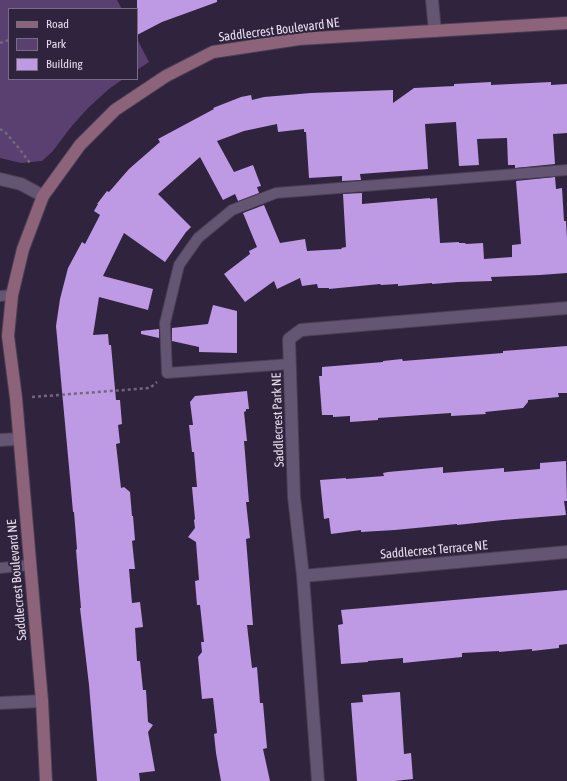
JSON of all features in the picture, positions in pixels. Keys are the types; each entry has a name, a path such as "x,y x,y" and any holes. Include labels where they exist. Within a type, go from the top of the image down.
{"street":[{"path":"432,0 434,31"},
{"name":"Saddlecrest Boulevard NE","path":"46,781 42,700 29,565 16,398 8,336 6,296 43,196 80,145 115,110 166,76 213,52 299,39 567,23"},
{"path":"0,178 21,184 43,196"},
{"name":"Saddlecrest Park NE","path":"318,781 303,576 294,497 289,339 301,330 567,308"},
{"path":"0,440 19,439"},
{"name":"Saddlecrest Terrace NE","path":"303,576 567,552"},
{"path":"0,703 42,700"}],"lane":[{"path":"290,364 167,373 165,323 179,264 198,238 232,210 276,193 567,170"},
{"path":"0,568 29,565"}],"path":[{"path":"0,129 18,147 30,163"},
{"path":"16,398 150,388 167,373"}],"green space":[{"path":"0,0 117,0 121,8 8,8 8,80 122,80 88,108 52,152 42,161 21,163 0,158"},
{"path":"138,41 149,62 138,69"}],"building":[{"path":"137,0 217,0 217,2 162,22 138,34"},
{"path":"491,82 491,85 551,82 551,85 567,84 567,133 553,134 555,164 515,168 515,165 508,165 507,138 477,139 479,165 459,166 456,122 425,124 428,169 360,174 361,180 342,181 342,176 309,178 306,132 304,132 304,129 278,132 277,124 244,131 217,141 234,172 253,165 261,186 257,187 259,193 238,201 235,194 223,200 200,157 158,194 191,227 165,262 124,233 103,276 153,289 148,310 99,297 93,335 108,334 109,345 111,345 116,400 120,400 122,424 118,425 120,443 116,444 121,488 124,487 130,492 133,516 135,540 132,541 135,569 129,569 132,603 140,602 143,627 135,628 137,661 140,661 143,690 146,690 148,722 153,725 148,732 155,771 139,773 140,781 97,781 89,685 80,608 74,512 56,326 60,299 68,268 82,242 85,244 100,215 94,211 97,204 107,191 109,192 129,169 160,142 158,139 214,109 213,108 241,97 251,95 252,100 264,97 311,93 393,90 393,103 414,88"},
{"path":"555,177 556,189 562,188 564,221 566,221 567,238 567,273 491,277 492,281 398,286 398,284 380,284 329,289 318,288 317,284 302,286 300,278 277,289 274,281 245,302 224,274 250,254 249,251 257,247 243,213 264,205 280,243 305,239 307,251 342,249 341,248 346,247 343,194 362,193 362,204 437,198 440,243 483,243 484,259 512,257 512,245 521,244 516,181"},
{"path":"213,305 237,311 237,353 199,352 199,347 172,341 172,328 208,324"},
{"path":"159,329 159,338 141,334 141,331"},
{"path":"567,346 567,393 558,393 559,397 528,400 523,408 485,412 486,414 451,416 451,413 378,418 378,420 350,422 350,416 333,417 333,415 322,415 319,376 322,376 322,367 402,359 403,361 503,353 503,351"},
{"path":"247,391 249,409 246,409 244,412 247,441 244,441 249,502 246,502 250,538 246,539 253,625 247,625 252,668 257,667 260,703 263,703 267,748 263,749 270,781 221,781 214,734 217,733 213,698 202,699 198,657 202,652 201,642 204,642 200,605 197,605 195,581 199,580 196,542 188,537 195,528 192,487 197,487 194,452 192,452 189,425 193,425 190,402 195,396"},
{"path":"566,461 567,501 564,501 566,515 395,530 361,532 361,530 331,534 329,518 324,519 320,480 384,476 383,473 388,472 443,467 443,473 504,468 504,472 540,469 540,463"},
{"path":"567,590 567,644 559,645 559,648 532,651 532,649 462,653 462,657 403,663 403,658 341,664 338,625 343,624 341,610"},
{"path":"400,692 404,754 411,753 413,779 395,781 357,781 351,703 363,702 362,695"}]}
